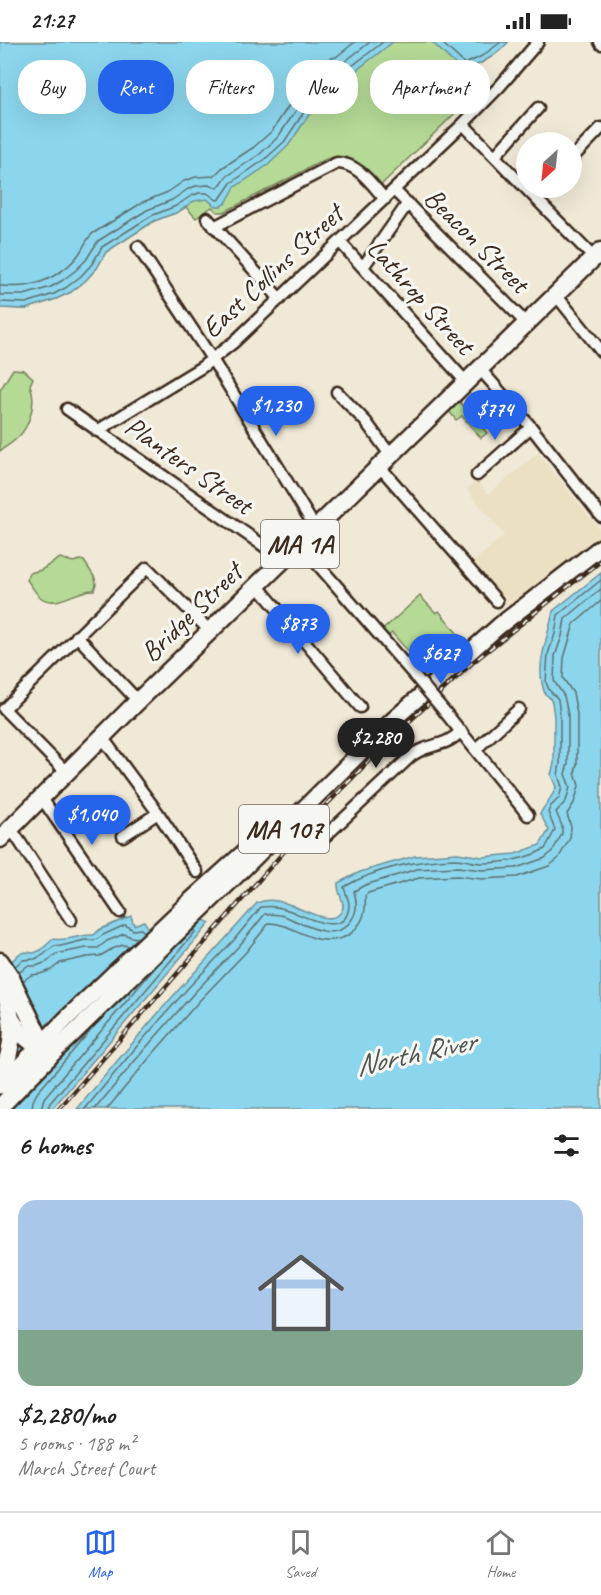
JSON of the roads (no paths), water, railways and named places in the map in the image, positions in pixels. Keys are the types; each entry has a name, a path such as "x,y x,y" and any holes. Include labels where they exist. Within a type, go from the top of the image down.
{"highway":[{"name":"Bridge Street","path":"5,834 138,701 598,254"},
{"path":"0,961 10,976 43,1050 0,1107"},
{"path":"0,975 13,1030 10,1051 0,1078"}],"main road":[{"name":"MA 107","path":"0,1086 43,1050 193,908 311,791 475,646 601,547"},
{"path":"12,1019 23,1036 43,1050"}],"street":[{"name":"East Collins Street","path":"97,431 212,360 463,124 538,42"},
{"path":"495,156 538,108"},
{"path":"463,124 516,178"},
{"path":"582,148 601,128"},
{"path":"280,298 211,222 338,164 345,164 361,173 385,199"},
{"name":"Beacon Street","path":"394,190 527,324"},
{"path":"536,198 598,254"},
{"path":"363,267 408,203"},
{"name":"Lathrop Street","path":"340,242 466,382"},
{"path":"138,247 212,360 316,530"},
{"path":"556,296 601,351"},
{"path":"480,369 531,427 601,516"},
{"path":"337,392 366,422 386,462 497,601"},
{"name":"Planters Street","path":"67,409 284,560"},
{"path":"477,475 531,427"},
{"path":"300,544 462,731 528,815"},
{"path":"67,773 4,709 77,636 147,568 210,631"},
{"path":"257,585 360,707"},
{"path":"77,636 138,701"},
{"path":"476,749 519,709"},
{"path":"319,842 411,756 427,747 447,743 462,731"},
{"path":"102,737 158,813 197,872"},
{"path":"41,797 120,912"},
{"path":"123,836 158,813"},
{"path":"5,834 16,836 71,920"}],"water":[{"path":"0,42 393,42 358,69 358,60 286,60 286,114 310,114 288,146 268,165 235,187 226,203 215,206 207,199 194,201 178,212 154,221 106,252 97,268 85,281 71,292 56,299 26,309 0,308"},
{"path":"432,42 508,42 487,60 451,60"},
{"name":"North River","path":"601,573 601,1109 77,1109 257,903 267,900 278,901 315,915 331,918 338,916 343,907 338,883 360,872 415,856 458,853 482,857 515,854 540,845 549,830 540,814 556,787 551,775 554,763 554,717 552,702 545,694 542,684 543,653 553,611"},
{"path":"131,916 134,925 144,921 149,929 202,919 210,923 52,1109 0,1109 0,965 13,960 19,954 41,950 53,939 63,940 94,935 99,930"}],"railway":[{"path":"59,1109 308,824 386,743 472,663 601,561"}]}
